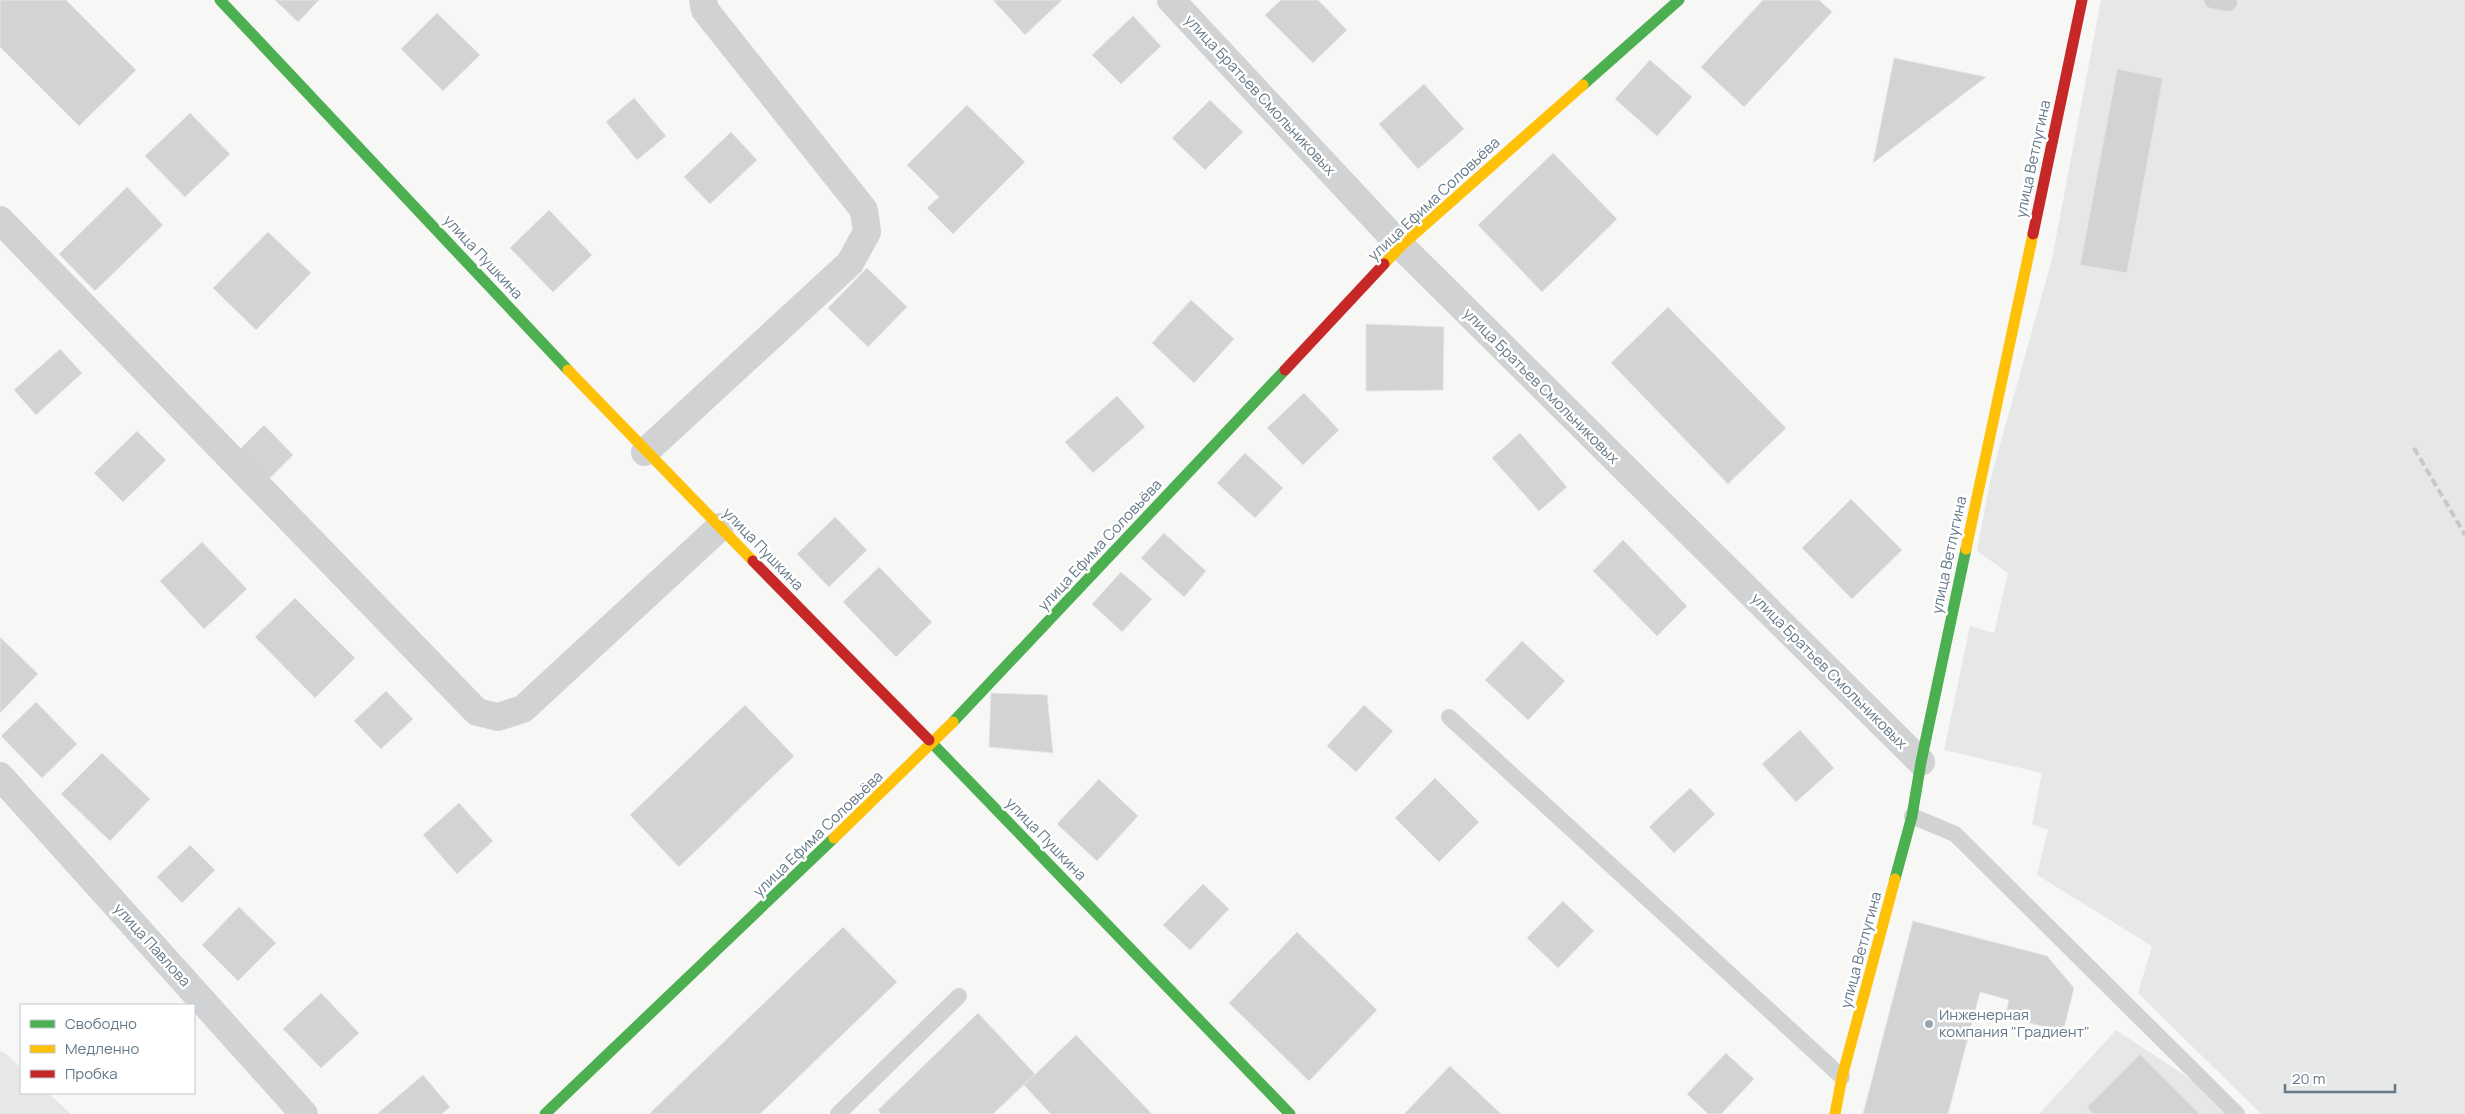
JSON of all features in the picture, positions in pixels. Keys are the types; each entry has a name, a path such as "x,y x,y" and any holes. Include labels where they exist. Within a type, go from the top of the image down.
{"street":[{"name":"улица Пушкина","path":"220,0 645,452 934,744 1290,1114"},
{"path":"645,452 850,263 867,232 864,210 705,10 703,0"},
{"name":"улица Братьев Смольниковых","path":"1171,0 1401,246 1921,762"},
{"name":"улица Ефима Соловьёва","path":"545,1114 934,744 1401,246 1679,0"},
{"name":"улица Ветлугина","path":"1835,1114 1842,1077 1912,816 1921,762 2082,0"},
{"path":"0,220 477,712 498,717 523,709 720,527"},
{"name":"улица Павлова","path":"0,776 304,1114"}],"lane":[{"path":"2212,0 2229,3"},
{"path":"1449,716 1842,1077"},
{"path":"1912,816 1955,834 2237,1114"},
{"path":"838,1114 959,996"}],"shaded area":[{"path":"2101,0 2465,0 2465,1114 2261,1114 2138,993 2152,946 2037,875 2048,830 2032,824 2042,773 1944,750 1970,626 1994,633 2008,573 1977,551 1990,481 2052,259"},
{"path":"2116,1030 2243,1114 2039,1114"},
{"path":"0,1051 5,1053 20,1067 20,1094 49,1094 71,1114 0,1114"}],"building":[{"path":"0,0 66,0 136,70 79,126 0,47"},
{"path":"275,0 319,0 298,22"},
{"path":"993,0 1062,0 1025,35"},
{"path":"1281,0 1318,0 1347,30 1313,63 1265,15"},
{"path":"1763,0 1819,0 1832,12 1744,107 1701,67"},
{"path":"437,13 480,55 443,91 401,49"},
{"path":"1133,16 1161,46 1121,84 1092,55"},
{"path":"1894,58 1986,77 1873,163"},
{"path":"1650,60 1692,97 1657,136 1615,99"},
{"path":"2117,69 2163,78 2127,273 2080,265"},
{"path":"1424,84 1464,129 1418,169 1379,124"},
{"path":"634,98 666,136 637,160 606,122"},
{"path":"1210,100 1243,132 1205,170 1172,138"},
{"path":"967,105 1025,162 953,234 927,208 939,197 907,165"},
{"path":"190,113 230,154 185,197 145,156"},
{"path":"731,132 757,160 710,204 684,177"},
{"path":"1553,153 1617,219 1542,292 1478,225"},
{"path":"127,187 163,225 95,291 59,254"},
{"path":"549,210 592,255 553,292 510,248"},
{"path":"268,232 311,273 256,330 213,288"},
{"path":"867,268 907,307 868,347 828,308"},
{"path":"1191,300 1234,339 1194,383 1152,343"},
{"path":"1668,307 1786,428 1728,484 1611,363"},
{"path":"1366,324 1444,327 1443,390 1366,391"},
{"path":"60,349 82,373 36,415 14,390"},
{"path":"1304,393 1339,430 1303,465 1267,428"},
{"path":"1117,396 1145,427 1093,473 1065,442"},
{"path":"264,425 293,455 264,484 235,454"},
{"path":"137,431 166,460 123,502 94,473"},
{"path":"1520,433 1567,487 1539,511 1492,458"},
{"path":"1245,453 1283,488 1255,518 1217,483"},
{"path":"1851,499 1902,550 1852,599 1802,548"},
{"path":"835,517 867,550 829,587 797,554"},
{"path":"1164,533 1206,571 1184,597 1141,558"},
{"path":"1623,540 1687,606 1657,636 1593,571"},
{"path":"202,542 247,589 204,629 160,581"},
{"path":"879,567 932,622 896,657 843,602"},
{"path":"1121,572 1152,599 1122,632 1092,604"},
{"path":"295,598 355,658 315,698 255,637"},
{"path":"0,637 38,674 0,713"},
{"path":"1522,641 1565,681 1528,720 1485,680"},
{"path":"386,691 413,719 381,749 354,721"},
{"path":"991,693 1047,695 1053,753 989,747"},
{"path":"36,702 77,744 42,778 1,736"},
{"path":"745,705 794,756 679,867 630,815"},
{"path":"1364,705 1393,731 1356,772 1327,746"},
{"path":"1800,730 1834,768 1796,802 1762,764"},
{"path":"102,753 150,799 110,841 61,794"},
{"path":"1435,778 1479,822 1439,862 1395,818"},
{"path":"1099,779 1138,816 1097,861 1057,824"},
{"path":"1690,788 1715,814 1674,853 1649,827"},
{"path":"459,803 493,841 457,874 423,835"},
{"path":"190,845 215,870 182,903 157,877"},
{"path":"1203,884 1229,909 1190,950 1163,925"},
{"path":"1563,901 1594,931 1558,968 1527,938"},
{"path":"239,907 276,943 238,981 202,945"},
{"name":"Инженерная компания \"Градиент\"","path":"1913,921 2047,956 2074,988 2063,1032 2005,1016 2009,1000 1980,992 1948,1114 1863,1114"},
{"path":"843,927 897,982 760,1114 649,1114"},
{"path":"1297,932 1377,1010 1309,1081 1229,1003"},
{"path":"321,993 359,1033 321,1068 283,1029"},
{"path":"978,1013 1035,1074 993,1114 881,1114 878,1110"},
{"path":"1076,1035 1152,1114 1051,1114 1024,1085"},
{"path":"1726,1053 1754,1079 1721,1114 1708,1114 1687,1094"},
{"path":"2140,1054 2200,1114 2093,1114 2087,1107"},
{"path":"1450,1066 1501,1114 1404,1114"},
{"path":"423,1075 450,1107 442,1114 377,1114"}],"railway":[{"path":"2414,448 2465,535"}],"traffic: fast":[{"path":"220,0 568,370"},
{"path":"1583,85 1679,0"},
{"path":"953,722 1285,370"},
{"path":"1895,879 1912,816 1921,762 1966,549"},
{"path":"929,740 1290,1114"},
{"path":"545,1114 834,838"}],"traffic: slow":[{"path":"1384,264 1401,246 1583,85"},
{"path":"1966,549 2033,234"},
{"path":"568,370 753,561"},
{"path":"834,838 953,722"},
{"path":"1835,1114 1842,1077 1895,879"}],"traffic: jam":[{"path":"2033,234 2082,0"},
{"path":"1285,370 1384,264"},
{"path":"753,561 929,740"}],"place":[{"name":"Инженерная компания \"Градиент\"","path":"1929,1024"}]}
